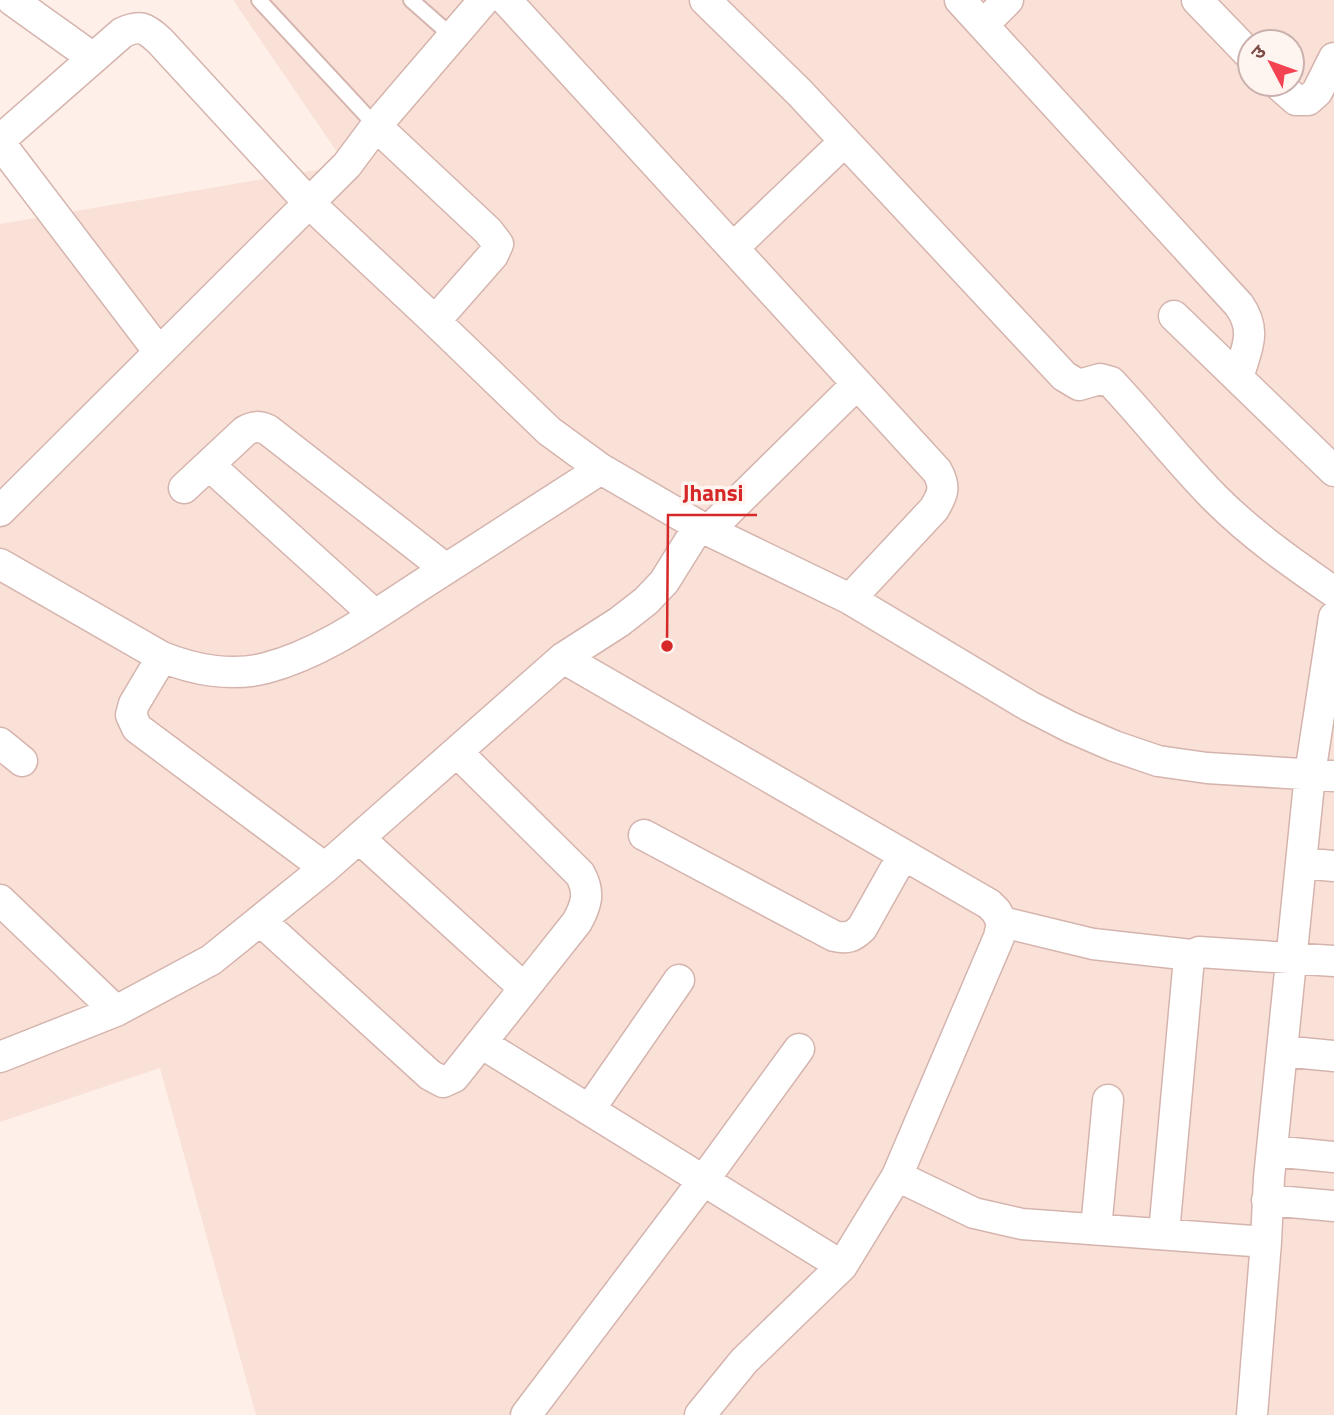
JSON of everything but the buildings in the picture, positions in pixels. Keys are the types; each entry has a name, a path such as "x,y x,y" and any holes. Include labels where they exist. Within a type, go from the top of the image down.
{"street":[{"path":"12,0 93,58"},
{"path":"0,511 347,165 376,126 484,0"},
{"path":"506,0 937,471 944,482 943,494 934,509 850,599"},
{"path":"705,0 800,93 1064,376 1079,385 1100,379 1111,382 1214,497 1268,546 1334,592"},
{"path":"960,0 1239,305 1249,321 1250,330 1238,378"},
{"path":"983,25 1008,0"},
{"path":"1197,0 1236,40"},
{"path":"159,352 0,141 122,33 133,27 141,27 151,33 309,203 549,432 601,469 704,528 850,599 1029,706 1114,746 1158,761 1207,768 1322,775"},
{"path":"1294,98 1308,100 1317,92 1334,58"},
{"path":"376,126 488,231 498,244 493,255 435,321"},
{"path":"733,248 845,141"},
{"path":"1174,316 1334,471"},
{"path":"0,1057 116,1012 211,960 261,921 563,658 646,601 704,528 857,384"},
{"path":"184,488 245,431 260,427 268,430 446,569"},
{"path":"209,465 375,615"},
{"path":"0,564 162,657 186,666 223,672 264,669 304,656 375,615 601,469"},
{"path":"1252,1415 1267,1200 1301,863 1322,775 1333,629"},
{"path":"162,657 134,704 131,715 137,728 325,868"},
{"path":"563,658 989,904 1002,922 999,937 897,1176 842,1266 744,1361 700,1415"},
{"path":"261,921 438,1080 443,1082 454,1077 577,922 585,907 586,885 580,874 457,752"},
{"path":"644,835 834,936 845,939 854,936 862,928 903,855"},
{"path":"359,838 524,988"},
{"path":"1301,863 1334,866"},
{"path":"0,900 116,1012"},
{"path":"1002,922 1093,944 1191,955 1199,951 1334,961"},
{"path":"1164,1233 1187,964 1191,955"},
{"path":"589,1110 679,980"},
{"path":"481,1043 842,1266"},
{"path":"526,1415 799,1049"},
{"path":"1282,1051 1334,1056"},
{"path":"1096,1229 1108,1100"},
{"path":"1272,1151 1334,1157"},
{"path":"897,1176 974,1213 994,1219 1022,1224 1266,1242"},
{"path":"1267,1200 1334,1206"}],"lane":[{"path":"259,0 376,126"},
{"path":"411,0 453,37"}],"shaded area":[{"path":"233,0 1334,0 1334,1415 256,1415 160,1068 0,1122 0,224 346,165"}],"place":[{"name":"Jhansi","path":"667,646"}]}
